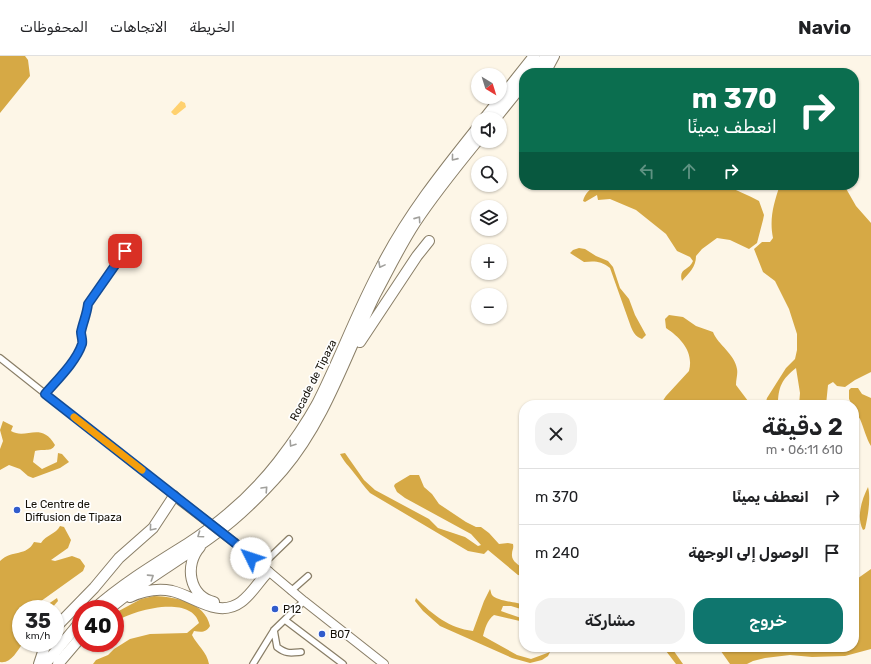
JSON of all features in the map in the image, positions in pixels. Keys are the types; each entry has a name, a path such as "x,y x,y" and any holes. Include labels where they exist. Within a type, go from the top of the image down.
{"highway":[{"path":"524,68 534,56"},
{"path":"536,68 546,56"},
{"path":"548,68 554,56"},
{"path":"490,112 519,75"},
{"path":"501,112 519,89"},
{"name":"Rocade de Tipaza","path":"105,600 122,586 194,539 237,507 277,463 303,428 316,406 380,267 398,236 418,204 471,136"},
{"name":"Rocade de Tipaza","path":"121,600 140,585 215,535 243,511 283,470 303,442 330,396 374,298 406,238 425,209 472,148"},
{"path":"345,362 429,240"},
{"path":"64,619 94,588 119,558 153,528 174,496"},
{"path":"215,535 203,544 197,551 190,565 190,574 193,583 203,597 211,602 220,603 229,602 236,599 264,569"},
{"path":"124,600 141,592 161,590 180,594 206,605 225,608 235,606 242,602 264,569"},
{"path":"45,664 72,632"},
{"path":"58,664 72,648"},
{"path":"39,664 43,652"}],"street":[{"path":"45,394 70,364 80,347 82,342 81,333 88,304 125,251 120,247"},
{"path":"0,358 235,543 291,591 384,664"},
{"path":"264,569 289,539"},
{"path":"291,591 308,576"},
{"path":"253,664 274,630 304,601"},
{"path":"285,620 343,664"},
{"path":"274,630 277,647 280,650 286,653 301,652"}],"shaded area":[{"path":"0,56 25,56 28,60 30,76 0,113"},
{"path":"181,101 185,103 186,107 174,115 171,112"},
{"path":"590,190 736,190 759,201 764,215 757,243 749,249 730,240 717,238 702,249 696,256 693,267 682,281 681,274 693,261 690,257 677,251 666,234 636,210 610,199 598,200 597,195 585,202 583,201"},
{"path":"778,190 847,190 856,206 871,223 871,372 845,387 837,386 833,382 828,385 826,400 799,400 800,393 796,368 784,380 780,388 778,400 766,400 786,368 795,359 797,350 797,334 789,309 775,281 763,272 754,249 762,242 770,242 773,238 772,217"},
{"path":"579,248 585,249 608,261 613,267 620,288 629,299 635,315 646,335 642,339 636,336 632,329 610,268 598,262 584,262 570,253"},
{"path":"669,315 683,317 696,326 713,332 715,337 730,354 736,364 736,385 747,400 663,400 689,371 690,364 690,358 685,346 677,336 666,328 665,319"},
{"path":"851,388 858,388 862,394 871,398 871,446 859,417 859,400 850,400 849,390"},
{"path":"3,421 13,426 11,431 22,434 39,432 50,438 55,445 51,449 35,451 33,462 42,469 57,462 58,453 62,454 69,462 60,468 33,478 28,476 20,469 9,465 0,470 0,449 3,441 0,430"},
{"path":"345,453 364,480 375,490 429,519 438,528 465,537 478,546 481,545 471,534 405,498 397,492 394,486 395,484 410,475 419,475 424,487 432,494 439,504 466,522 476,527 481,527 499,544 513,544 512,556 519,565 519,575 488,550 484,554 468,551 370,493 340,454"},
{"path":"868,487 869,507 865,529 863,530 860,514 862,502"},
{"path":"60,526 64,527 71,540 68,548 51,560 55,561 72,556 80,559 85,566 83,571 43,600 12,600 12,652 17,652 11,659 0,662 0,561 5,557 27,550 34,542 41,543"},
{"path":"871,569 871,649 845,656 812,657 790,655 765,658 747,664 730,664 722,652 859,652 859,577"},
{"path":"490,589 494,597 519,604 519,608 511,606 503,606 501,611 519,617 519,621 494,615 488,622 483,636 517,655 531,659 550,652 548,656 542,660 530,663 512,658 440,626 423,611 415,601 416,598 435,615 449,624 473,631"},
{"path":"154,596 171,598 188,602 202,611 210,626 205,631 194,631 192,635 204,652 209,664 93,664 96,660 108,655 111,652 124,652 124,643 130,639 150,634 187,633 199,623 194,614 185,609 173,607 147,609 124,617 124,608 141,599"},
{"path":"667,652 675,652 683,664 676,664"}],"slow traffic":[{"path":"74,417 142,470"}],"place":[{"name":"Le Centre de Diffusion de Tipaza","path":"17,510"},
{"name":"P12","path":"275,609"},
{"name":"B07","path":"322,634"}],"route":[{"path":"125,251 88,304 81,333 82,342 80,347 70,364 45,394 235,543 251,558"}]}
